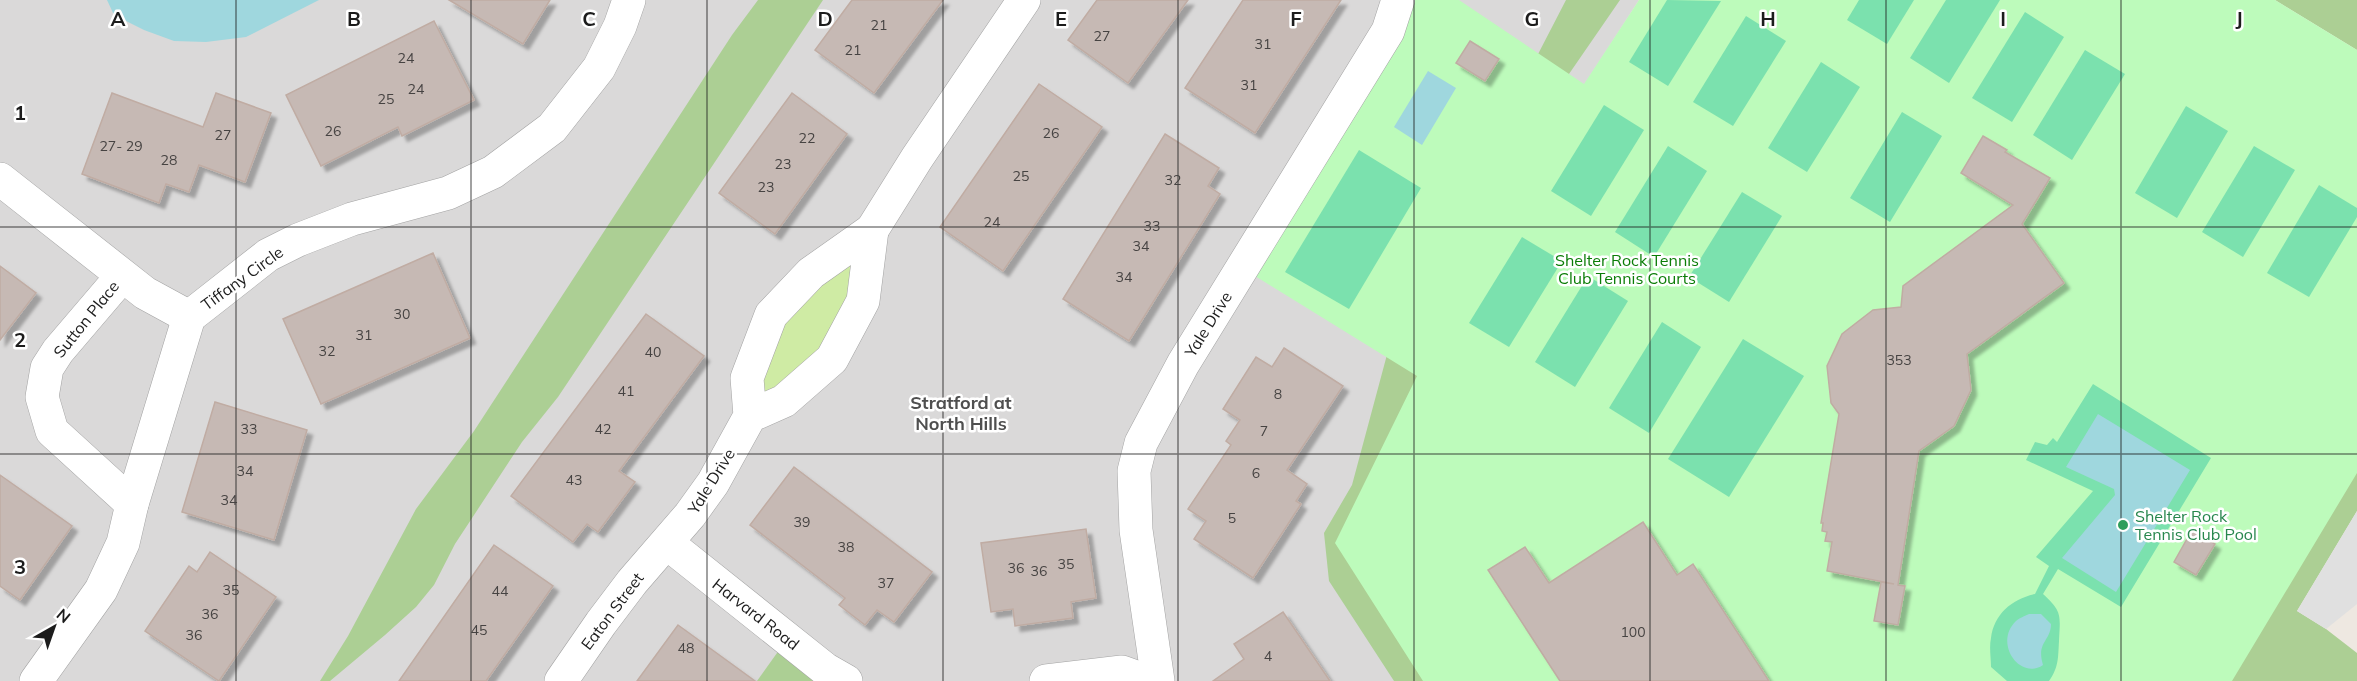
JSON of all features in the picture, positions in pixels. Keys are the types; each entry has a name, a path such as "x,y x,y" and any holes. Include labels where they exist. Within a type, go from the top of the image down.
{"street":[{"name":"Tiffany Circle","path":"36,681 101,590 123,543 132,504 189,317 268,255 298,240 352,219 448,193 493,172 552,128 586,85 599,68 620,26 629,0"},
{"path":"872,230 863,301 832,359 784,401 750,416 747,378 771,315 811,273 872,230 917,158 1024,0"},
{"name":"Yale Drive","path":"1158,681 1136,530 1134,471 1141,443 1183,364 1388,31 1398,0"},
{"name":"Sutton Place","path":"0,179 145,293 189,317"},
{"name":"Sutton Place","path":"122,276 58,351 47,368 42,397 52,431 132,504"},
{"name":"Yale Drive","path":"667,543 704,498 750,416"},
{"name":"Eaton Street","path":"561,681 632,582 667,543"},
{"name":"Harvard Road","path":"667,543 825,669 846,681"},
{"path":"1046,681 1122,672 1147,681"}],"shaded area":[{"name":"Stratford at North Hills","path":"0,0 1639,0 1584,85 1423,681 0,681"},
{"path":"2357,511 2357,604 2326,629 2297,611"}],"green space":[{"path":"758,0 823,0 558,397 522,442 455,544 434,585 416,607 385,635 330,681 320,681 348,636 416,509 474,431 732,35"},
{"name":"Shelter Rock Tennis Club Tennis Courts","path":"1398,0 1459,0 1584,84 1639,0 2275,0 2357,50 2357,473 2232,681 1423,681 1335,543 1417,376 1242,268"},
{"path":"1566,0 1620,0 1529,132 1537,681 1394,681 1329,581 1324,533 1352,485 1399,310 1490,147"},
{"path":"1667,0 1721,1 1668,86 1629,62"},
{"path":"1859,0 1914,0 1887,44 1847,20"},
{"path":"1946,0 2000,0 1949,83 1910,58"},
{"path":"2275,0 2357,0 2357,50"},
{"path":"2025,12 2064,37 2012,122 1972,98"},
{"path":"1746,16 1786,41 1733,126 1693,102"},
{"path":"2085,50 2125,74 2072,160 2033,135"},
{"path":"1821,62 1860,87 1807,172 1768,148"},
{"path":"1604,105 1644,130 1591,216 1551,191"},
{"path":"2186,106 2228,131 2177,218 2135,193"},
{"path":"1902,112 1942,136 1890,222 1850,198"},
{"path":"1668,146 1707,171 1654,257 1615,232"},
{"path":"2254,146 2295,170 2243,257 2202,232"},
{"path":"1359,150 1421,188 1349,309 1285,272"},
{"path":"2319,185 2357,208 2357,217 2309,297 2267,273"},
{"path":"1742,192 1782,216 1729,302 1689,277"},
{"path":"872,230 832,359 750,416 771,315"},
{"path":"1522,237 1562,261 1509,347 1469,323"},
{"path":"1588,276 1628,301 1575,387 1535,362"},
{"path":"1662,322 1701,347 1649,433 1609,408"},
{"path":"1743,339 1804,376 1729,497 1668,459"},
{"path":"2093,384 2211,458 2121,607 2058,569 2043,594 2054,605 2060,620 2055,671 2049,681 2007,681 1991,667 1990,641 1996,622 2005,609 2035,594 2049,566 2036,557 2093,491 2026,460 2035,442 2047,445 2053,438 2057,442"},
{"path":"2357,447 2357,511 2297,611 2326,629 2357,653 2357,681 2182,681"},
{"path":"787,639 846,681 757,681"}],"water":[{"path":"107,0 319,0 246,37 206,42 174,41 144,30 114,15"},
{"path":"1428,71 1456,88 1422,145 1394,127"},
{"name":"Shelter Rock Tennis Club Pool","path":"2098,414 2190,470 2116,592 2062,558 2115,495 2114,489 2066,467"},
{"path":"2029,614 2041,614 2051,624 2041,651 2043,665 2034,669 2018,664 2008,649 2007,639 2016,621"}],"building":[{"path":"449,0 550,0 523,44"},
{"path":"852,0 943,0 874,93 815,50"},
{"path":"1097,0 1188,0 1128,83 1068,40"},
{"path":"1243,0 1341,0 1255,133 1185,88"},
{"path":"434,21 474,100 402,136 398,127 321,166 286,95"},
{"path":"1470,41 1499,59 1485,81 1456,63"},
{"path":"1039,84 1102,127 1003,271 940,227"},
{"path":"112,93 203,127 216,93 271,113 245,182 199,165 189,192 166,184 159,203 82,174"},
{"path":"792,93 847,134 775,234 719,193"},
{"path":"1165,134 1219,168 1208,186 1220,194 1129,341 1063,299"},
{"path":"1983,136 2007,150 2005,152 2050,178 2022,224 2064,283 1967,354 1971,390 1954,426 1919,451 1898,585 1905,586 1898,625 1874,621 1881,582 1894,584 1827,571 1832,542 1825,541 1827,532 1822,531 1823,523 1821,523 1839,414 1831,403 1827,366 1842,334 1873,310 1901,307 1903,286 2013,205 1961,173"},
{"path":"433,253 470,338 321,404 283,319"},
{"path":"0,266 36,293 0,340"},
{"path":"646,314 704,356 619,471 635,482 598,532 587,524 573,542 511,496"},
{"path":"1284,348 1343,386 1287,470 1307,484 1296,501 1301,504 1253,578 1194,539 1206,521 1188,509 1231,445 1226,441 1240,420 1223,409 1256,357 1272,367"},
{"path":"215,402 307,430 274,540 182,512"},
{"path":"794,467 932,572 894,622 877,610 865,625 839,605 845,598 750,525"},
{"path":"0,475 72,526 20,600 0,586"},
{"path":"1643,522 1677,575 1693,564 1769,681 1560,681 1488,570 1525,547 1549,583"},
{"path":"1086,529 1096,598 1071,602 1073,618 1015,626 1013,609 991,612 981,543"},
{"path":"2192,530 2215,544 2196,575 2174,562"},
{"path":"494,545 553,586 486,681 399,681"},
{"path":"210,552 276,597 219,681 145,631 189,566 197,572"},
{"path":"1283,612 1330,681 1213,681 1244,659 1234,644"},
{"path":"678,625 755,681 637,681"}],"place":[{"name":"Shelter Rock Tennis Club Pool","path":"2123,525"}],"district":[{"name":"Stratford at North Hills","path":"961,413"}]}
